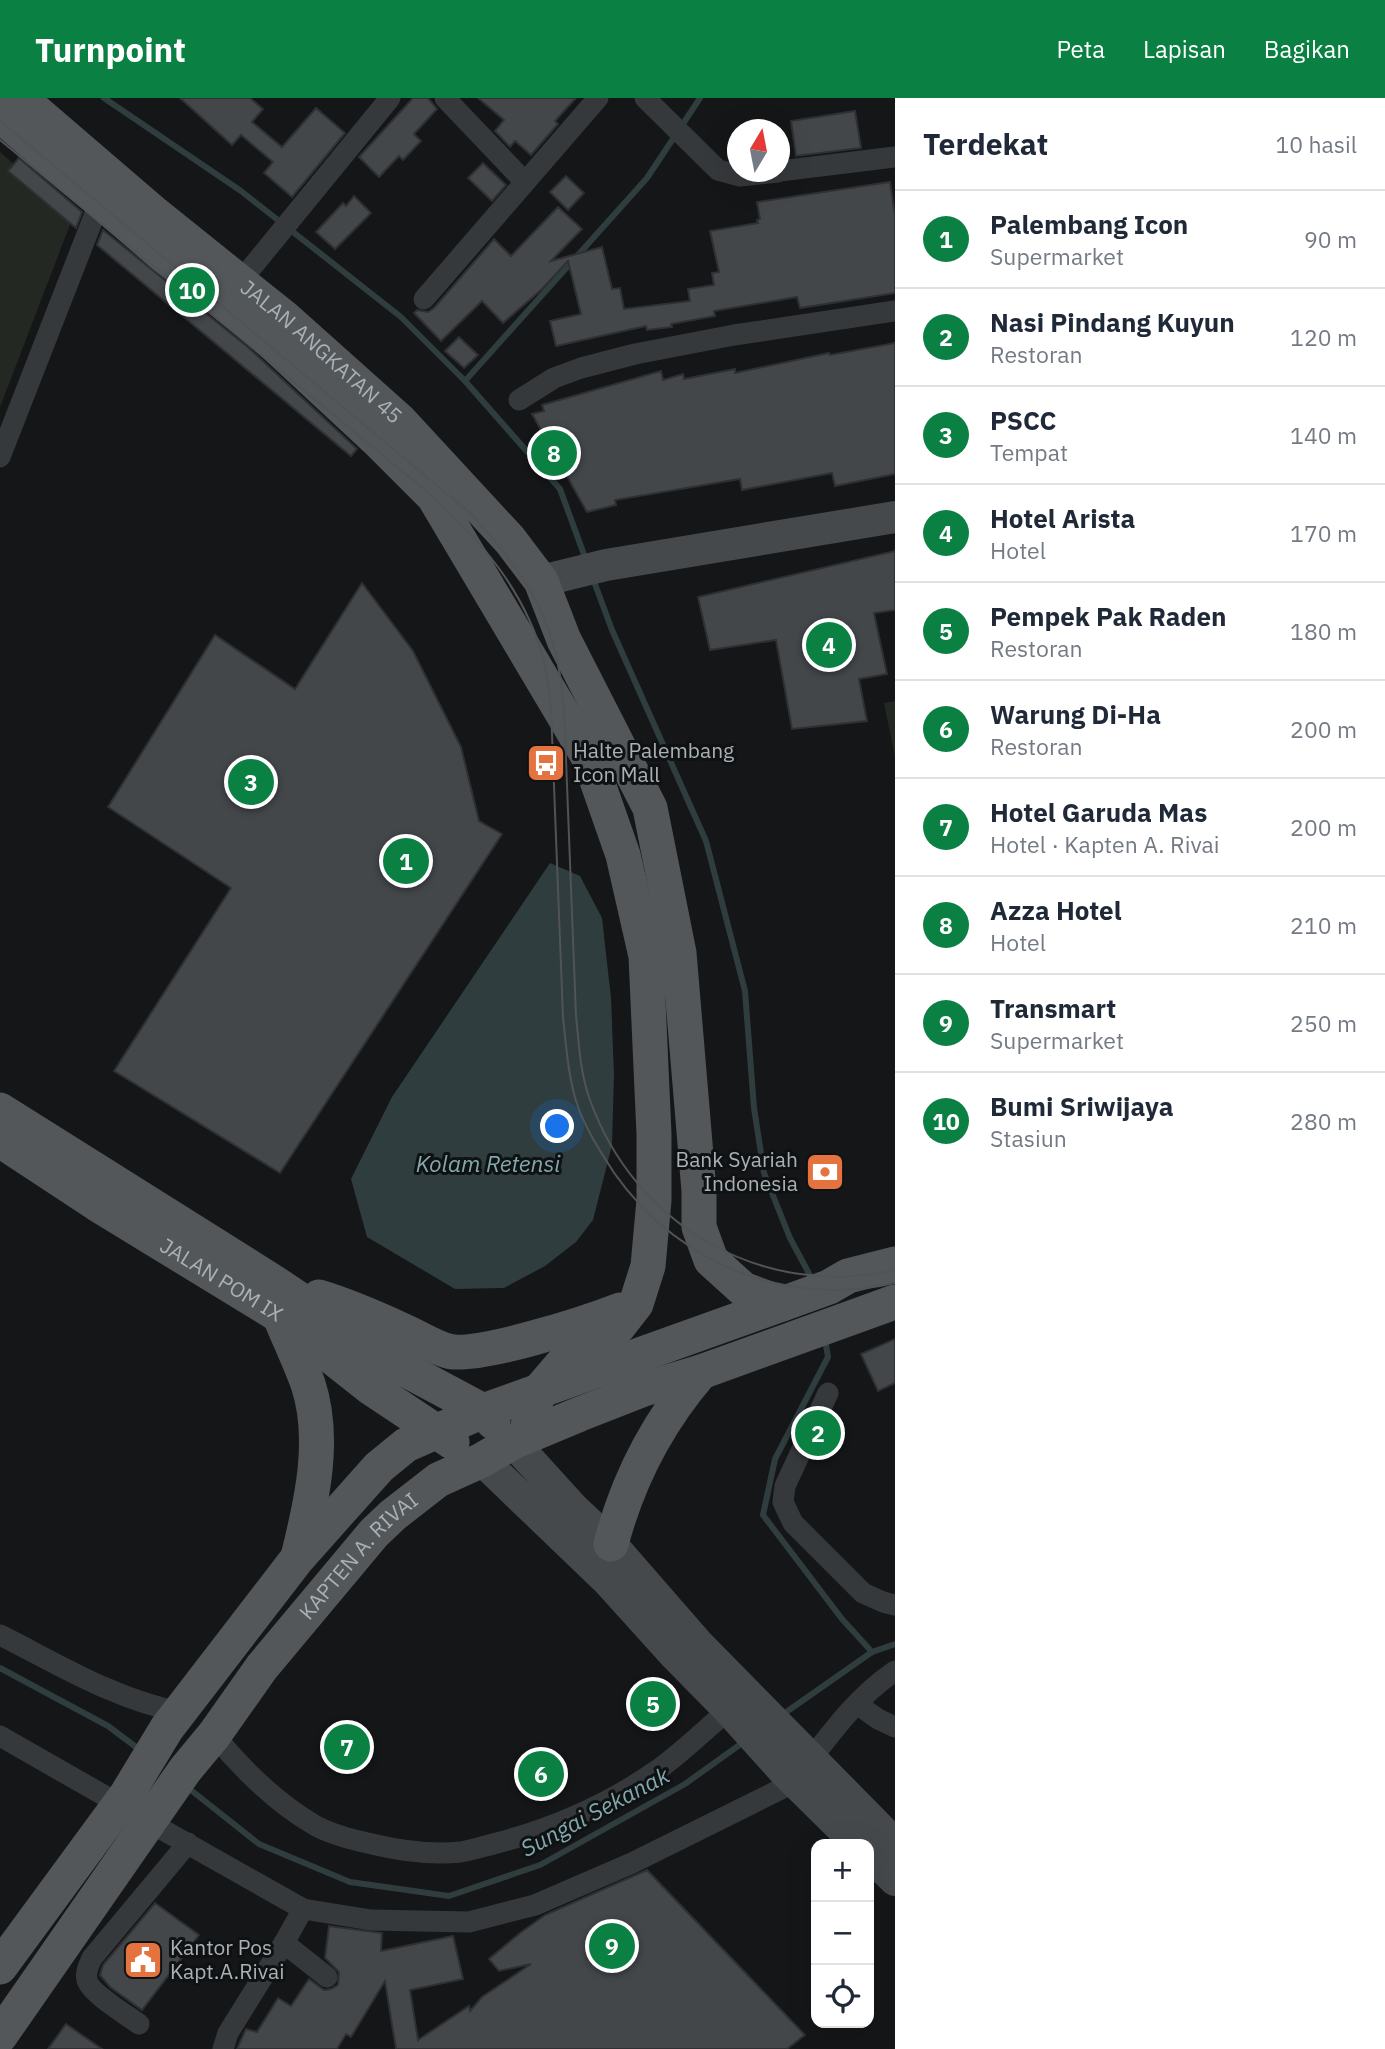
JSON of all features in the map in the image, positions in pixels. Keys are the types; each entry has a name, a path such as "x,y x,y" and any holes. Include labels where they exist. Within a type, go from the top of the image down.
{"main road":[{"name":"JALAN ANGKATAN 45","path":"20,98 239,283 286,319 399,420 510,540 550,579 564,639 650,808 679,953 696,1145 699,1227 711,1260 743,1289 799,1298"},
{"path":"0,115 289,357 434,497 589,758 623,855 646,956 654,1135 654,1200 648,1266 636,1304 618,1326 564,1362 540,1390 520,1439 483,1411 278,1300"},
{"path":"623,855 654,918 679,953"},
{"name":"JALAN POM IX","path":"0,1110 278,1300 371,1388 482,1460"},
{"name":"JALAN POM IX","path":"0,1140 97,1204 278,1300"},
{"path":"654,1200 696,1145"},
{"name":"KAPTEN A. RIVAI","path":"0,1967 123,1799 173,1720 297,1559 379,1467 406,1445 483,1411 799,1298 848,1276 895,1264"},
{"path":"278,1300 354,1307 448,1351 465,1352 519,1341 597,1319 636,1304"},
{"path":"278,1300 309,1386 316,1426 311,1503 297,1559"},
{"name":"KAPTEN A. RIVAI","path":"0,2036 153,1816 262,1667 374,1533 393,1515 438,1480 520,1439 644,1389 701,1372 895,1302"},
{"path":"601,1554 647,1448 666,1416 701,1372"}],"street":[{"path":"239,283 390,98"},
{"path":"445,98 525,182"},
{"path":"424,299 598,98"},
{"path":"645,98 718,170 727,173"},
{"path":"790,170 895,157"},
{"path":"0,457 100,201"},
{"path":"519,400 554,378 635,354 734,335 895,311"},
{"path":"550,579 606,565 895,517"},
{"path":"828,1393 785,1486 783,1502 793,1523 863,1593 895,1605"},
{"path":"520,1439 572,1507 601,1554"},
{"path":"482,1460 601,1554 738,1708 798,1765 895,1844"},
{"path":"0,1635 173,1720"},
{"path":"153,1816 188,1843 303,1909 371,1920 469,1922 535,1905 632,1863 798,1765 841,1719 895,1671"},
{"path":"857,1704 895,1727"},
{"path":"209,1741 285,1805 318,1827 352,1840 393,1849 429,1853 462,1852 576,1817 655,1771 738,1708"},
{"path":"0,1736 123,1799"},
{"path":"798,1765 854,1839"},
{"path":"139,2024 96,1992 87,1982 87,1970 92,1958 188,1843"},
{"path":"874,1859 895,1880"},
{"path":"223,2049 228,2032 303,1909"},
{"path":"284,1943 327,1977"}],"shaded area":[{"path":"0,152 73,217 0,407"},
{"path":"895,701 895,757 884,703"}],"water":[{"name":"Kolam Retensi","path":"550,863 580,876 602,918 611,998 614,1074 612,1145 593,1220 576,1242 545,1266 504,1288 455,1289 367,1237 351,1179 392,1097"}],"building":[{"path":"180,98 250,98 263,109 252,122 282,147 316,108 345,133 292,197 264,173 273,162 241,135 232,145"},
{"path":"413,98 428,98 437,109 414,134 421,141 403,160 399,156 379,177 359,157"},
{"path":"478,98 576,98 555,121 558,124 531,155 515,141 510,147 495,131 504,120"},
{"path":"855,111 861,148 796,156 791,121"},
{"path":"19,158 82,212 76,228 8,171"},
{"path":"483,163 506,185 492,201 468,178"},
{"path":"566,176 584,193 568,210 550,192"},
{"path":"890,182 895,216 895,293 800,308 797,297 714,311 715,316 671,324 672,327 647,330 646,326 556,346 550,321 581,314 568,261 542,289 503,323 482,301 441,341 414,313 417,310 428,312 434,308 494,239 511,256 558,207 582,229 551,261 602,247 612,289 620,288 624,309 690,301 688,289 714,285 712,273 719,272 710,231 758,223 757,220 760,219 757,202"},
{"path":"354,196 371,213 335,249 316,232 343,203 346,206"},
{"path":"103,230 249,348 357,449 351,456 97,245"},
{"path":"459,337 478,355 464,368 445,351"},
{"path":"895,343 895,474 835,486 832,473 742,490 740,479 615,500 616,505 587,512 532,414 544,411 542,405 661,371 663,380 683,374 684,379 735,369 735,373 829,353 830,355"},
{"path":"895,551 895,610 874,613 887,674 859,679 867,721 792,729 776,640 710,650 698,597"},
{"path":"362,583 413,651 461,747 479,821 502,834 280,1173 114,1071 231,888 108,807 215,635 295,689"},
{"path":"895,1339 895,1383 878,1391 861,1354"},
{"path":"647,1870 805,2035 787,2049 396,2049 385,1981 351,2037 346,2034 337,2049 237,2049 246,2029 257,2032 278,1998 291,2006 309,1979 324,1990 338,1985 339,1972 325,1958 329,1926 382,1933 381,1951 453,1936 463,1979 410,1990 418,2040 469,2006 470,2011 482,1997 531,1964 499,1971 489,1959 520,1933 545,1915"},
{"name":"Kantor Pos Kapt.A.Rivai","path":"155,1903 199,1935 142,2010 110,1987 100,1975 103,1965"},
{"path":"66,2024 102,2049 48,2049"}],"waterway":[{"path":"104,98 241,191 401,317 465,381 560,489 586,560"},
{"path":"465,381 647,178 700,98"},
{"path":"592,576 612,630 706,841 745,991 754,1108 764,1173 790,1238 813,1281"},
{"path":"825,1339 828,1357 775,1459 763,1515 842,1619 872,1652"},
{"name":"Sungai Sekanak","path":"782,1715 872,1652 895,1644"},
{"name":"Sungai Sekanak","path":"0,1668 108,1726 140,1750"},
{"name":"Sungai Sekanak","path":"187,1787 259,1844 350,1882 449,1896 540,1865 685,1784 745,1741"}],"tram line":[{"path":"0,121 470,513 524,580 544,618 551,639 564,708 576,1016 582,1069 590,1100 611,1145 638,1184 671,1217 710,1244 752,1263 798,1274 846,1276 895,1270"},
{"path":"0,140 425,490 481,546 512,588 536,635 544,661 551,709 563,1017 571,1080 576,1101 588,1129 627,1190 657,1221 690,1247 727,1267 767,1281 808,1289 851,1289 895,1283"}],"place":[{"name":"Bumi Sriwijaya","path":"192,290"},
{"name":"Azza Hotel","path":"554,453"},
{"name":"Hotel Arista","path":"829,645"},
{"name":"Halte Palembang Icon Mall","path":"546,763"},
{"name":"PSCC","path":"251,782"},
{"name":"Palembang Icon","path":"406,861"},
{"name":"Bank Syariah Indonesia","path":"825,1172"},
{"name":"Nasi Pindang Kuyun","path":"818,1433"},
{"name":"Pempek Pak Raden","path":"653,1704"},
{"name":"Hotel Garuda Mas","path":"347,1747"},
{"name":"Warung Di-Ha","path":"541,1774"},
{"name":"Transmart","path":"612,1946"},
{"name":"Kantor Pos Kapt.A.Rivai","path":"143,1960"}]}
